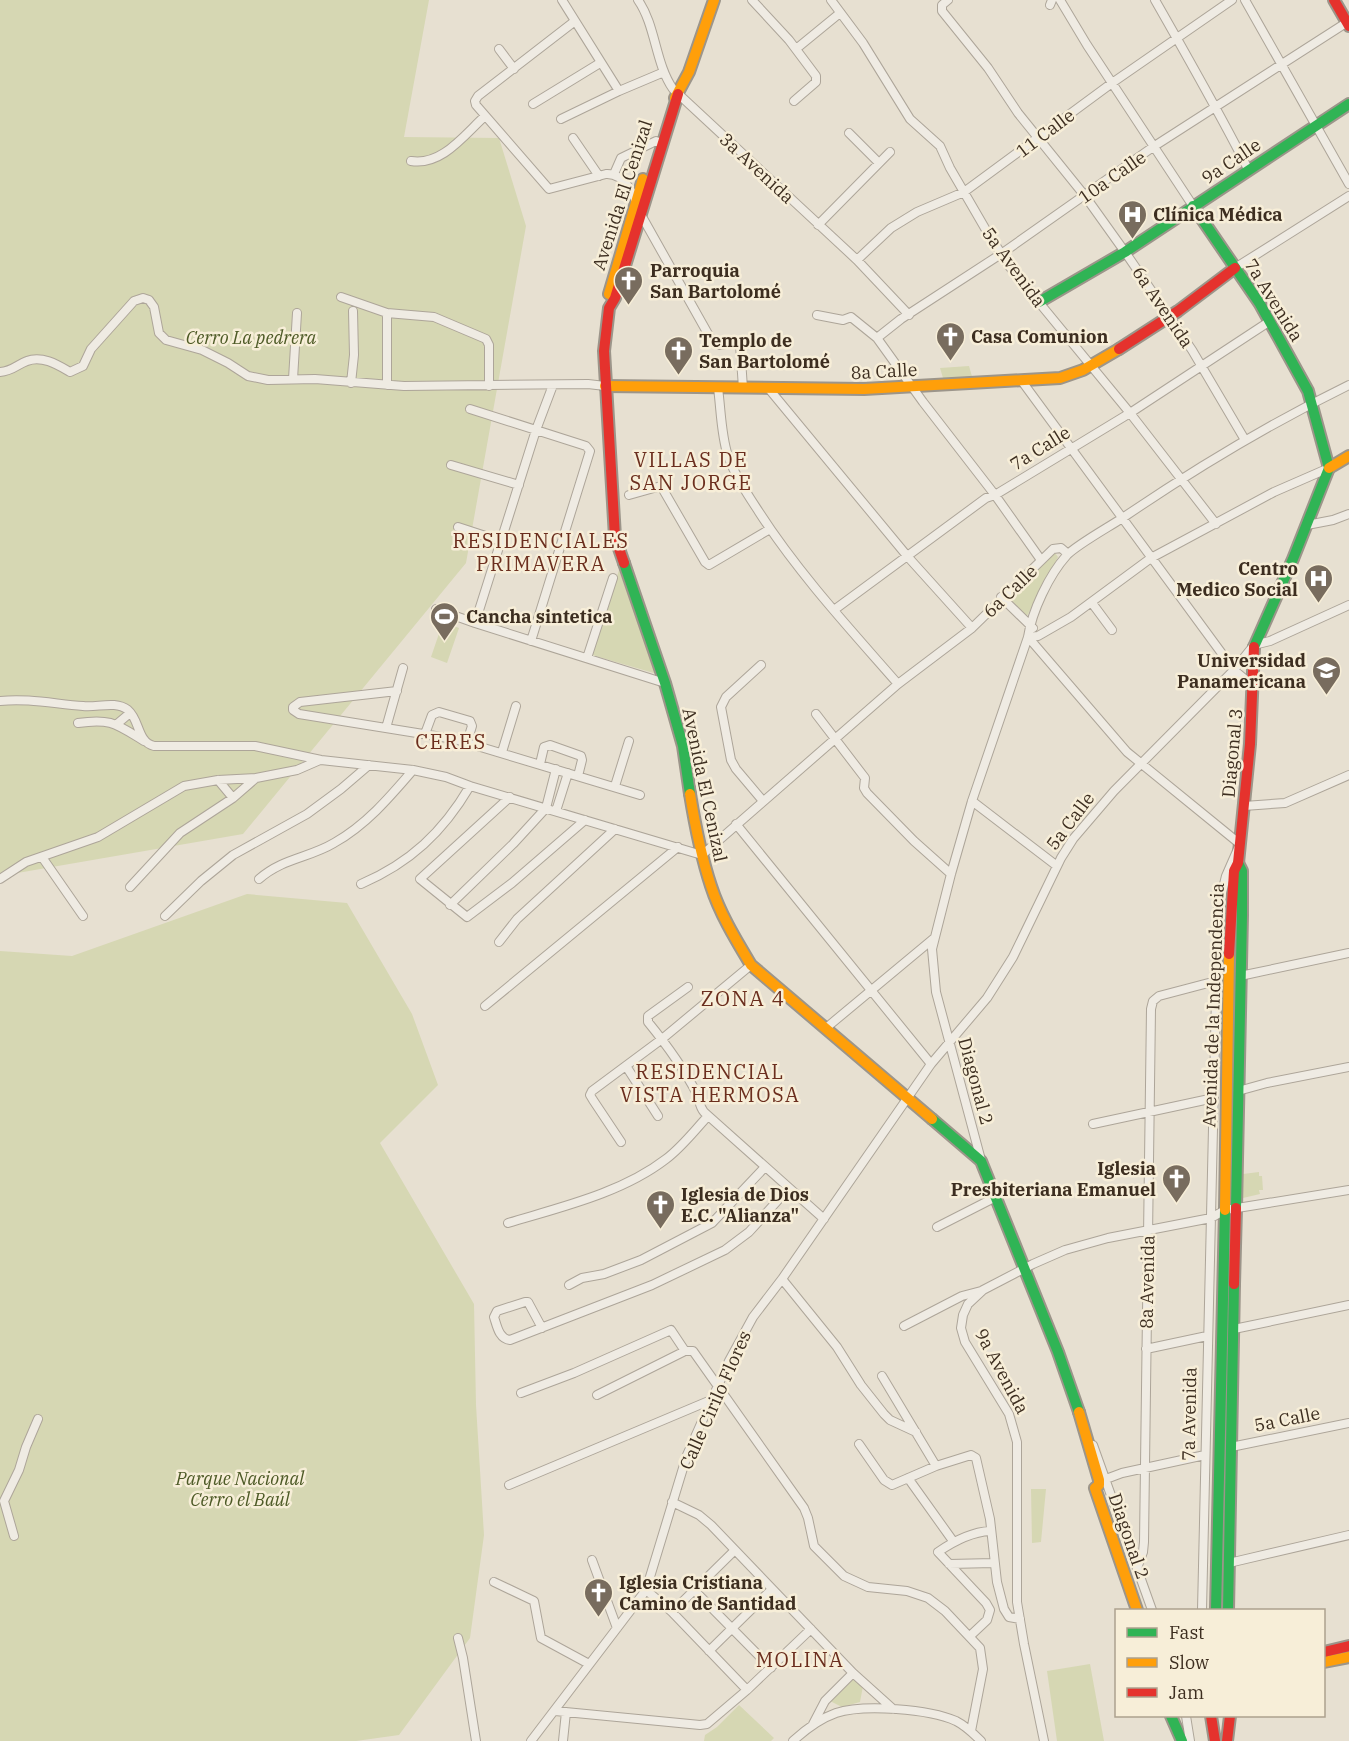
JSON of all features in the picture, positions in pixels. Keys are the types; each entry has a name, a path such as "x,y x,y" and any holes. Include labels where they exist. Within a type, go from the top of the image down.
{"main road":[{"name":"Avenida El Cenizal","path":"714,0 689,72 678,94 673,115 659,142 636,200 608,299 604,351 605,386 615,537 665,683 683,746 695,824 711,887 732,934 751,965 981,1161"},
{"path":"1334,0 1348,24"},
{"name":"9a Calle","path":"1039,302 1125,252 1349,104"},
{"name":"Avenida El Cenizal","path":"609,308 615,298 659,142"},
{"name":"7a Avenida","path":"1193,206 1270,321 1308,391 1329,468"},
{"name":"8a Calle","path":"605,386 864,389 1060,378 1091,366 1170,316 1235,268"},
{"path":"1254,645 1307,525 1329,468 1349,456"},
{"name":"Diagonal 3","path":"1238,863 1252,720 1254,645"},
{"name":"Avenida de la Independencia","path":"1216,1609 1230,1209 1238,1091 1242,871 1238,863"},
{"name":"Avenida de la Independencia","path":"1228,1609 1234,1329 1230,1209 1230,918 1234,871 1238,863"},
{"name":"Diagonal 2","path":"981,1161 1068,1379 1085,1428 1086,1441 1100,1483 1095,1488 1136,1609"},
{"path":"1325,1652 1349,1646"},
{"path":"1325,1662 1349,1657"},
{"path":"1171,1717 1182,1741"},
{"path":"1211,1717 1215,1741"},
{"path":"1227,1741 1230,1717"}],"street":[{"path":"562,0 619,91"},
{"name":"3a Avenida","path":"638,0 646,15 669,84 857,260 909,315"},
{"path":"752,0 796,49 817,80 794,101"},
{"name":"5a Avenida","path":"831,0 863,43 910,119 940,146 1001,254 1182,477 1216,524"},
{"name":"6a Avenida","path":"948,0 941,7 946,16 988,68 1018,113 1085,196 1125,252 1203,367 1245,440"},
{"name":"7a Avenida","path":"1060,0 1193,206"},
{"path":"1155,0 1216,106 1248,169"},
{"name":"11 Calle","path":"857,260 880,237 902,220 964,192 1112,83 1232,0"},
{"path":"1245,0 1349,184"},
{"path":"796,49 840,13"},
{"path":"575,21 478,96 475,101 477,107 549,189 599,176 614,174 622,179 636,200 640,213 712,341 720,345 736,342 740,345 743,388"},
{"name":"10a Calle","path":"878,338 1154,147 1280,64 1348,24"},
{"path":"499,49 514,69"},
{"path":"533,104 600,63"},
{"path":"561,119 664,72"},
{"path":"411,160 422,162 441,156 485,116"},
{"path":"849,133 879,163"},
{"path":"573,138 599,176"},
{"path":"614,174 621,158 659,142"},
{"path":"818,225 890,152"},
{"name":"8a Calle","path":"1235,268 1349,196"},
{"path":"341,297 387,313 434,317 486,339 489,345 489,386"},
{"name":"8a Calle","path":"0,372 10,371 29,360 43,359 70,372 78,370 83,366 92,349 134,301 143,298 149,300 154,307 159,333 166,340 202,350 248,376 268,380 315,379 387,385 588,384 605,386"},
{"path":"351,383 354,355 353,311"},
{"path":"293,379 297,313"},
{"path":"387,313 387,385"},
{"path":"817,315 843,320 851,316 878,338 1041,560"},
{"name":"7a Calle","path":"834,610 979,504 1130,413 1270,321"},
{"path":"1021,380 1234,670 1252,683"},
{"path":"475,623 536,430 554,385"},
{"name":"6a Calle","path":"702,855 898,684 972,628 1055,548 1061,548 1068,554 1182,477 1312,403 1349,385"},
{"path":"718,387 728,458 751,500 770,529 834,610 898,684"},
{"path":"769,389 908,557 972,628"},
{"path":"470,409 589,448 590,454 531,641"},
{"path":"451,465 519,485"},
{"path":"1028,637 1038,636 1071,617 1151,558 1274,492 1329,468"},
{"path":"629,495 661,486 705,562 709,565 770,529"},
{"path":"1307,525 1326,522 1349,514"},
{"path":"458,527 501,541"},
{"name":"Diagonal 2","path":"981,1161 948,1042 934,977 933,939 972,801 1028,637 1030,624 1050,582 1068,554"},
{"path":"587,658 613,578"},
{"path":"1002,597 1030,624 1038,636"},
{"path":"1092,603 1112,630"},
{"path":"1254,645 1270,641 1349,605"},
{"path":"436,609 665,683"},
{"path":"1028,637 1127,752 1240,844"},
{"name":"5a Calle","path":"948,1042 981,1005 1002,976 1057,866 1079,832 1141,764 1234,670 1254,645"},
{"path":"761,664 726,697 722,707 730,760 763,801"},
{"path":"386,728 403,668"},
{"path":"397,691 300,702 293,707 293,710 299,714 467,742 640,795"},
{"path":"0,701 25,699 87,707 110,705 122,708 130,712 145,742"},
{"path":"502,752 516,706"},
{"path":"117,724 130,712"},
{"path":"425,734 432,715 439,712 470,721 472,726 467,742"},
{"path":"816,714 865,778 864,788 867,793 914,841 951,874"},
{"path":"78,723 97,720 117,724 154,746 255,746 321,760 413,770 446,777 702,855"},
{"path":"615,786 629,741"},
{"path":"540,764 546,746 560,748 581,756 578,776"},
{"path":"0,879 18,866 98,837 184,786 218,780 256,778 297,770 321,760"},
{"path":"165,916 201,881 233,855 307,814 369,765"},
{"path":"450,905 513,844 546,808 556,769"},
{"path":"259,879 276,867 334,843 357,828 382,807 413,770"},
{"path":"556,811 568,773"},
{"path":"1244,806 1285,803 1349,775"},
{"path":"130,887 180,833 233,798 256,778"},
{"path":"218,780 233,798"},
{"path":"361,884 379,877 423,846 448,820 470,786"},
{"path":"510,797 420,879 467,917 512,883 585,820"},
{"path":"972,801 1057,866"},
{"path":"736,824 932,1064"},
{"path":"499,942 517,919 615,829"},
{"name":"7a Avenida","path":"1202,1609 1207,1336 1220,896 1240,844"},
{"path":"485,1006 678,847"},
{"path":"42,857 83,916"},
{"path":"826,1028 933,939"},
{"path":"1240,976 1349,953"},
{"path":"621,1142 592,1100 591,1093 662,1039 751,965"},
{"name":"8a Avenida","path":"1137,1568 1144,1542 1151,1009 1156,997 1216,981"},
{"path":"688,987 647,1017 648,1022 662,1039 697,1094 701,1109 824,1219"},
{"name":"Calle Cirilo Flores","path":"531,1741 646,1590 687,1455 717,1385 753,1317 782,1280 948,1042"},
{"path":"626,1066 658,1116"},
{"path":"1238,1091 1349,1067"},
{"path":"1093,1124 1214,1098"},
{"path":"508,1223 594,1196 636,1177 667,1159 708,1116"},
{"path":"569,1285 582,1278 604,1274 641,1260 712,1223 765,1167"},
{"path":"542,1328 531,1305 525,1302 497,1311 494,1317 504,1340 510,1340 542,1328 652,1285 724,1250 749,1232 789,1188"},
{"path":"1230,1209 1349,1190"},
{"path":"937,1227 994,1198"},
{"name":"9a Avenida","path":"1044,1741 1017,1602 1017,1442 1009,1414 969,1350 961,1328 965,1310 983,1290 1023,1269 1079,1245 1211,1218 1230,1209"},
{"path":"782,1280 837,1347 884,1414 890,1420 916,1432"},
{"path":"904,1326 962,1296 983,1290"},
{"path":"1234,1329 1349,1305"},
{"path":"521,1393 574,1373 671,1330 688,1350 696,1354 804,1508 814,1546 840,1572 860,1585 907,1591 928,1598 945,1611 980,1648 983,1669 971,1731"},
{"path":"1146,1349 1207,1336"},
{"path":"597,1395 688,1350"},
{"path":"882,1376 936,1466"},
{"path":"509,1485 711,1400"},
{"path":"14,1536 4,1501 20,1470 26,1447 38,1419"},
{"name":"5a Calle","path":"1231,1447 1349,1423"},
{"path":"1085,1428 1106,1479 1151,1609"},
{"path":"859,1444 886,1483 892,1485 936,1466 971,1455 976,1458 990,1519 994,1563 1004,1609 1009,1617 1020,1618"},
{"path":"1106,1479 1122,1473 1205,1455"},
{"path":"908,1478 954,1541"},
{"path":"672,1502 705,1519 853,1673 893,1709"},
{"path":"970,1636 987,1620 990,1610 938,1552 954,1541 975,1533 990,1531"},
{"path":"1229,1563 1349,1535"},
{"path":"672,1612 735,1550"},
{"path":"592,1560 617,1628"},
{"path":"949,1564 994,1563"},
{"path":"494,1582 532,1599 541,1638 589,1664"},
{"path":"709,1651 772,1589"},
{"path":"646,1590 672,1612 747,1690"},
{"path":"694,1590 771,1668"},
{"path":"555,1711 707,1724 747,1690 811,1629"},
{"path":"458,1638 476,1741"},
{"path":"813,1725 825,1701 853,1673"},
{"path":"794,1741 824,1718 849,1710 893,1709 954,1720 981,1741"},
{"path":"563,1741 566,1712"},
{"path":"1186,1717 1190,1741"}],"green space":[{"name":"Cerro La pedrera","path":"0,0 429,0 404,137 499,138 526,226 466,563 243,834 0,876"},
{"path":"969,366 973,380 943,378 940,368"},
{"path":"1055,553 1058,557 1027,616 1008,597"},
{"path":"619,570 657,674 592,655"},
{"name":"Cancha sintetica","path":"443,622 459,628 447,663 431,657"},
{"name":"Parque Nacional Cerro el Baúl","path":"247,894 347,903 412,1014 438,1085 380,1143 474,1304 476,1405 484,1535 470,1638 399,1735 356,1741 0,1741 0,951 72,956"},
{"path":"1259,1172 1259,1176 1262,1176 1263,1190 1259,1190 1260,1194 1243,1198 1243,1174"},
{"path":"1031,1489 1046,1489 1041,1542 1032,1543"},
{"path":"1090,1664 1104,1741 1057,1741 1047,1671"},
{"path":"854,1678 863,1686 860,1702 842,1707 830,1701"},
{"path":"739,1705 774,1738 771,1741 704,1741 705,1735 717,1727"}],"traffic: fast":[{"path":"1039,302 1125,252 1349,104"},
{"path":"1193,206 1260,304 1308,391 1329,468 1293,559 1254,647"},
{"path":"624,563 665,683 683,746 690,794"},
{"path":"1236,1208 1242,915 1242,871 1238,863"},
{"path":"932,1119 981,1161 1058,1352 1079,1412"},
{"path":"1216,1609 1225,1210"},
{"path":"1228,1609 1234,1284"},
{"path":"1171,1717 1182,1741"}],"traffic: slow":[{"path":"675,98 689,72 714,0"},
{"path":"609,294 643,179"},
{"path":"605,386 864,389 1060,378 1083,370 1119,349"},
{"path":"1329,468 1349,456"},
{"path":"690,794 707,875 719,907 751,965 932,1119"},
{"path":"1225,1210 1229,954"},
{"path":"1079,1412 1099,1480 1099,1485 1095,1488 1137,1609"},
{"path":"1325,1662 1349,1657"}],"traffic: jam":[{"path":"1334,0 1349,26"},
{"path":"624,563 615,537 604,351 609,308 615,298 678,94"},
{"path":"1119,349 1178,311 1235,268"},
{"path":"1229,954 1234,871 1238,863 1250,744 1254,647"},
{"path":"1234,1284 1236,1208"},
{"path":"1325,1652 1349,1646"},
{"path":"1211,1717 1215,1741"},
{"path":"1227,1741 1230,1717"}],"place":[{"name":"Clínica Médica","path":"1132,240"},
{"name":"Parroquia San Bartolomé","path":"629,306"},
{"name":"Casa Comunion","path":"950,362"},
{"name":"Templo de San Bartolomé","path":"678,376"},
{"name":"Centro Medico Social","path":"1319,604"},
{"name":"Cancha sintetica","path":"445,642"},
{"name":"Universidad Panamericana","path":"1327,696"},
{"name":"Iglesia Presbiteriana Emanuel","path":"1177,1204"},
{"name":"Iglesia de Dios E.C. \"Alianza\"","path":"660,1230"},
{"name":"Iglesia Cristiana Camino de Santidad","path":"598,1618"}],"district":[{"name":"VILLAS DE SAN JORGE","path":"691,470"},
{"name":"RESIDENCIALES PRIMAVERA","path":"541,552"},
{"name":"CERES","path":"451,741"},
{"name":"ZONA 4","path":"743,998"},
{"name":"RESIDENCIAL VISTA HERMOSA","path":"710,1082"},
{"name":"MOLINA","path":"800,1659"}]}
